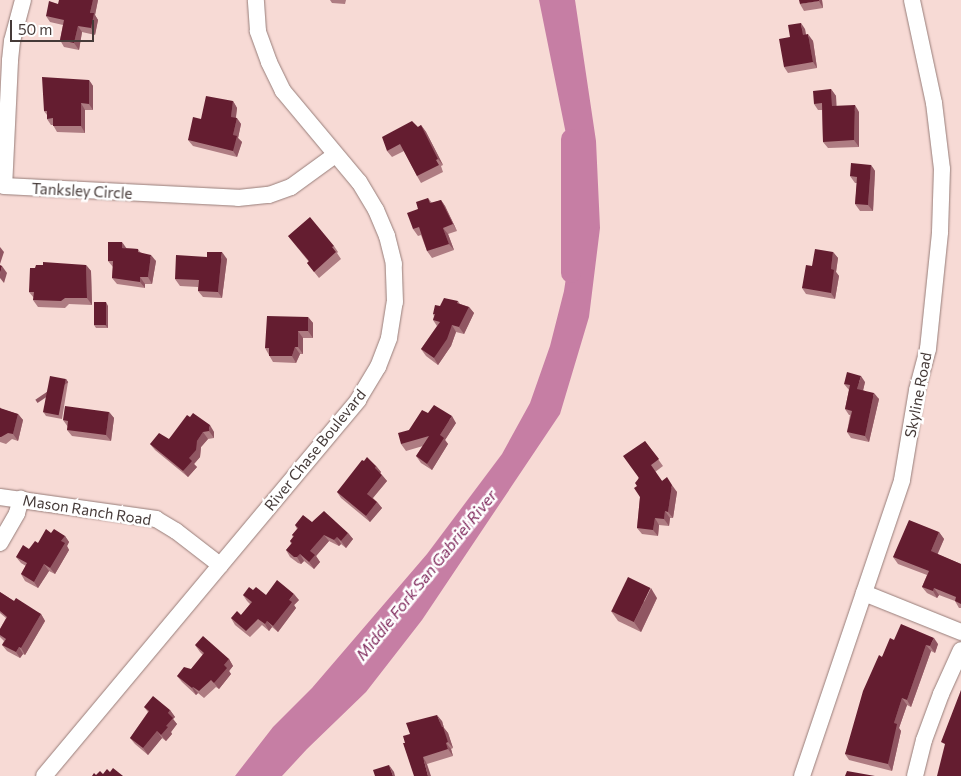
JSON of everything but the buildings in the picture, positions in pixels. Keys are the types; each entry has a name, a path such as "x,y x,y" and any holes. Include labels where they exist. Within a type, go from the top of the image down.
{"street":[{"name":"Tanksley Circle","path":"23,0 11,48 4,186 238,198 269,195 291,187 335,155"},
{"name":"River Chase Boulevard","path":"44,776 358,400 378,367 389,338 395,302 394,264 387,236 376,210 359,182 283,91 258,31 256,0"},
{"name":"Skyline Road","path":"802,776 902,480 918,390 928,350 940,232 942,169 938,131 912,0"},
{"name":"Mason Ranch Road","path":"0,497 156,520 176,531 220,565"},
{"path":"0,543 17,514 21,499"},
{"path":"864,593 961,632"},
{"path":"915,776 927,731 940,694 961,650"}],"water":[{"path":"539,0 575,0 596,141 600,228 589,317 560,414 422,620 366,692 282,776 235,776 273,727 312,688 427,554 502,454 530,403 550,346 564,291 575,218 571,159"}],"waterway":[{"name":"Middle Fork San Gabriel River","path":"571,139 571,273"}]}
